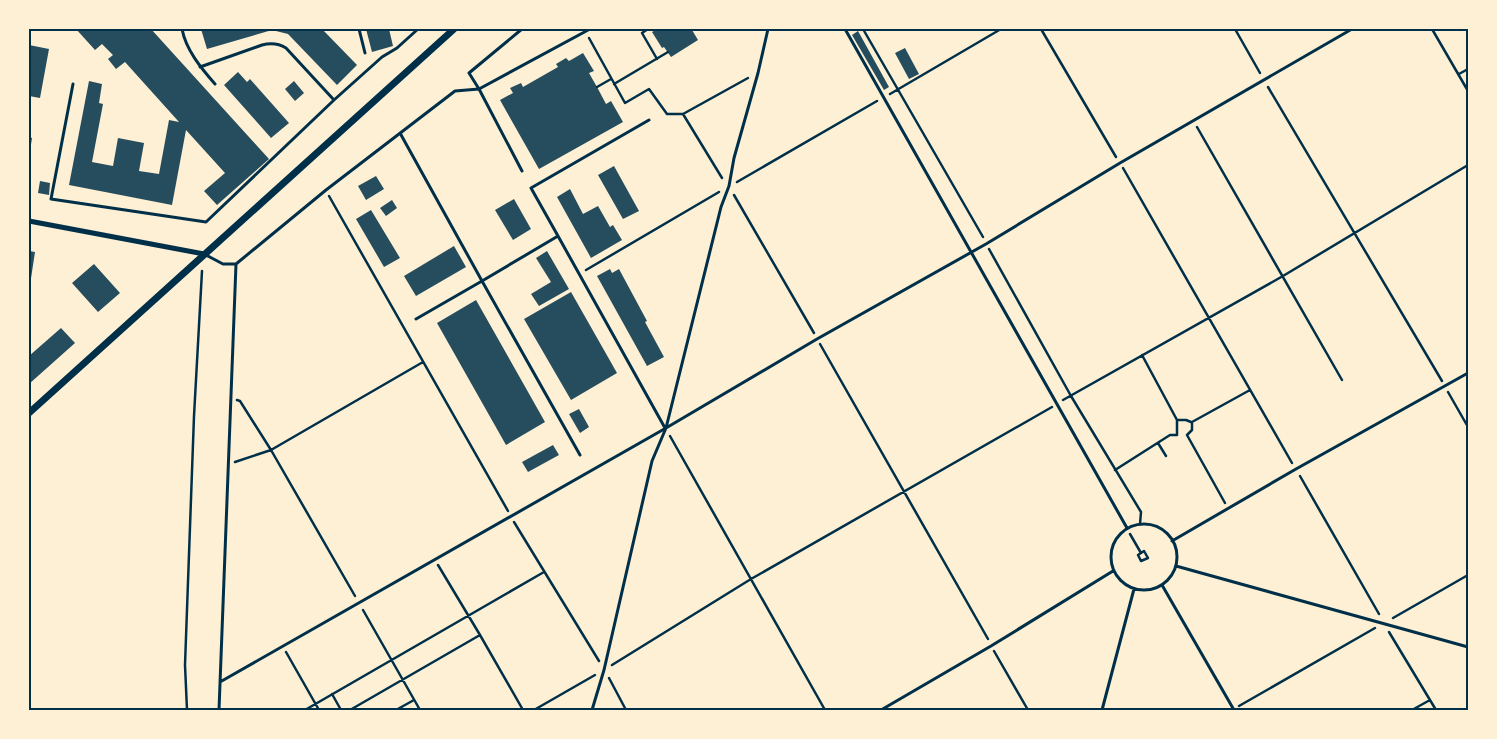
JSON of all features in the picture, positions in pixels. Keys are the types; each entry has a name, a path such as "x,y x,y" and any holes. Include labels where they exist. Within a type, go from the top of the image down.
{"street":[{"path":"29,413 454,29"},
{"path":"29,221 204,254"}],"lane":[{"path":"182,29 184,40 200,67 215,84"},
{"path":"358,29 365,53"},
{"path":"73,84 52,199 206,222 334,100 382,57 397,48 418,29"},
{"path":"522,29 469,73 522,171"},
{"path":"204,254 223,264 236,264 326,190 455,92 479,89 590,29"},
{"path":"592,710 604,670 652,460 666,428 768,29"},
{"path":"845,29 1127,528"},
{"path":"220,682 360,604 666,428 817,338 986,244 1120,163 1352,29"},
{"path":"200,67 262,44 282,45 334,100"},
{"path":"649,120 531,188 666,428"},
{"path":"400,133 580,455"},
{"path":"416,320 558,236"},
{"path":"218,710 236,264"},
{"path":"1172,541 1468,373"},
{"path":"1140,524 1153,525 1163,530 1172,541 1177,553 1176,566 1170,578 1162,585 1148,590 1134,589 1121,582 1113,571 1110,559 1112,548 1117,537 1127,528 1140,524"},
{"path":"1176,566 1468,647"},
{"path":"881,710 991,646 1113,571"},
{"path":"1162,585 1234,710"},
{"path":"1102,710 1134,589"}],"path":[{"path":"648,29 642,33 657,59"},
{"path":"863,29 1071,396 1141,512 1140,524"},
{"path":"580,274 1001,29"},
{"path":"1041,29 1436,710"},
{"path":"1235,29 1468,427"},
{"path":"1432,29 1468,91"},
{"path":"586,31 626,103 649,90 667,114 683,114 758,73"},
{"path":"614,84 668,52"},
{"path":"1459,74 1468,69"},
{"path":"597,87 611,79"},
{"path":"683,114 729,186 817,338 1028,710"},
{"path":"1194,120 1342,380"},
{"path":"534,710 604,670 752,579 1283,276 1468,165"},
{"path":"326,190 511,516 626,710"},
{"path":"187,710 185,666 194,416 201,273 204,254"},
{"path":"1115,470 1170,435 1177,435 1177,420 1142,355"},
{"path":"229,464 271,450 423,362"},
{"path":"1177,420 1192,422 1250,390"},
{"path":"232,396 240,401 271,450 420,710"},
{"path":"1192,422 1192,430 1187,435 1228,508"},
{"path":"666,428 826,710"},
{"path":"1158,443 1166,456"},
{"path":"1134,542 1141,553"},
{"path":"435,560 522,710"},
{"path":"305,710 544,572"},
{"path":"1234,710 1468,575"},
{"path":"350,710 480,635"},
{"path":"283,647 319,710"},
{"path":"332,694 341,710"},
{"path":"396,710 414,700"},
{"path":"1412,710 1430,700"}],"building":[{"path":"76,29 151,29 269,159 217,205 204,191 225,173 186,130 172,205 69,185 89,81 102,84 99,103 103,104 92,162 113,166 118,138 144,143 139,171 159,174 169,120 179,122 125,62 116,69 108,59 113,55 102,44 95,50"},
{"path":"201,29 322,29 357,65 337,85 288,34 272,30 207,49"},
{"path":"366,29 389,29 393,46 372,52"},
{"path":"657,29 694,29 692,30 698,40 671,57 664,47 662,48 652,32"},
{"path":"858,31 889,87 884,90 852,35"},
{"path":"29,45 49,49 40,98 29,96"},
{"path":"905,48 919,74 909,79 895,53"},
{"path":"583,53 594,71 589,73 606,104 611,101 623,122 539,169 500,100 513,93 510,88 521,83 523,87 558,67 556,64 566,58 569,61"},
{"path":"238,72 247,82 250,79 289,123 271,138 224,85"},
{"path":"294,81 304,93 295,101 285,89"},
{"path":"29,137 32,138 30,151 29,151"},
{"path":"614,166 639,211 623,219 598,175"},
{"path":"376,176 384,189 366,200 358,186"},
{"path":"40,181 50,183 49,195 38,193"},
{"path":"570,189 583,214 598,206 610,227 613,225 622,240 591,258 557,197"},
{"path":"514,199 531,229 513,240 495,210"},
{"path":"392,200 397,208 386,216 380,208"},
{"path":"371,210 400,258 384,267 356,219"},
{"path":"454,246 466,267 416,296 404,276"},
{"path":"29,251 35,252 30,285 29,285"},
{"path":"547,251 569,289 539,306 531,294 551,282 536,258"},
{"path":"94,264 120,293 98,312 72,283"},
{"path":"610,269 612,273 619,269 664,357 647,366 597,276"},
{"path":"571,292 617,373 571,400 524,319"},
{"path":"476,300 545,422 506,445 437,323"},
{"path":"61,328 75,343 29,384 29,356"},
{"path":"579,409 589,427 580,433 569,414"},
{"path":"553,445 559,455 528,472 522,462"}]}
